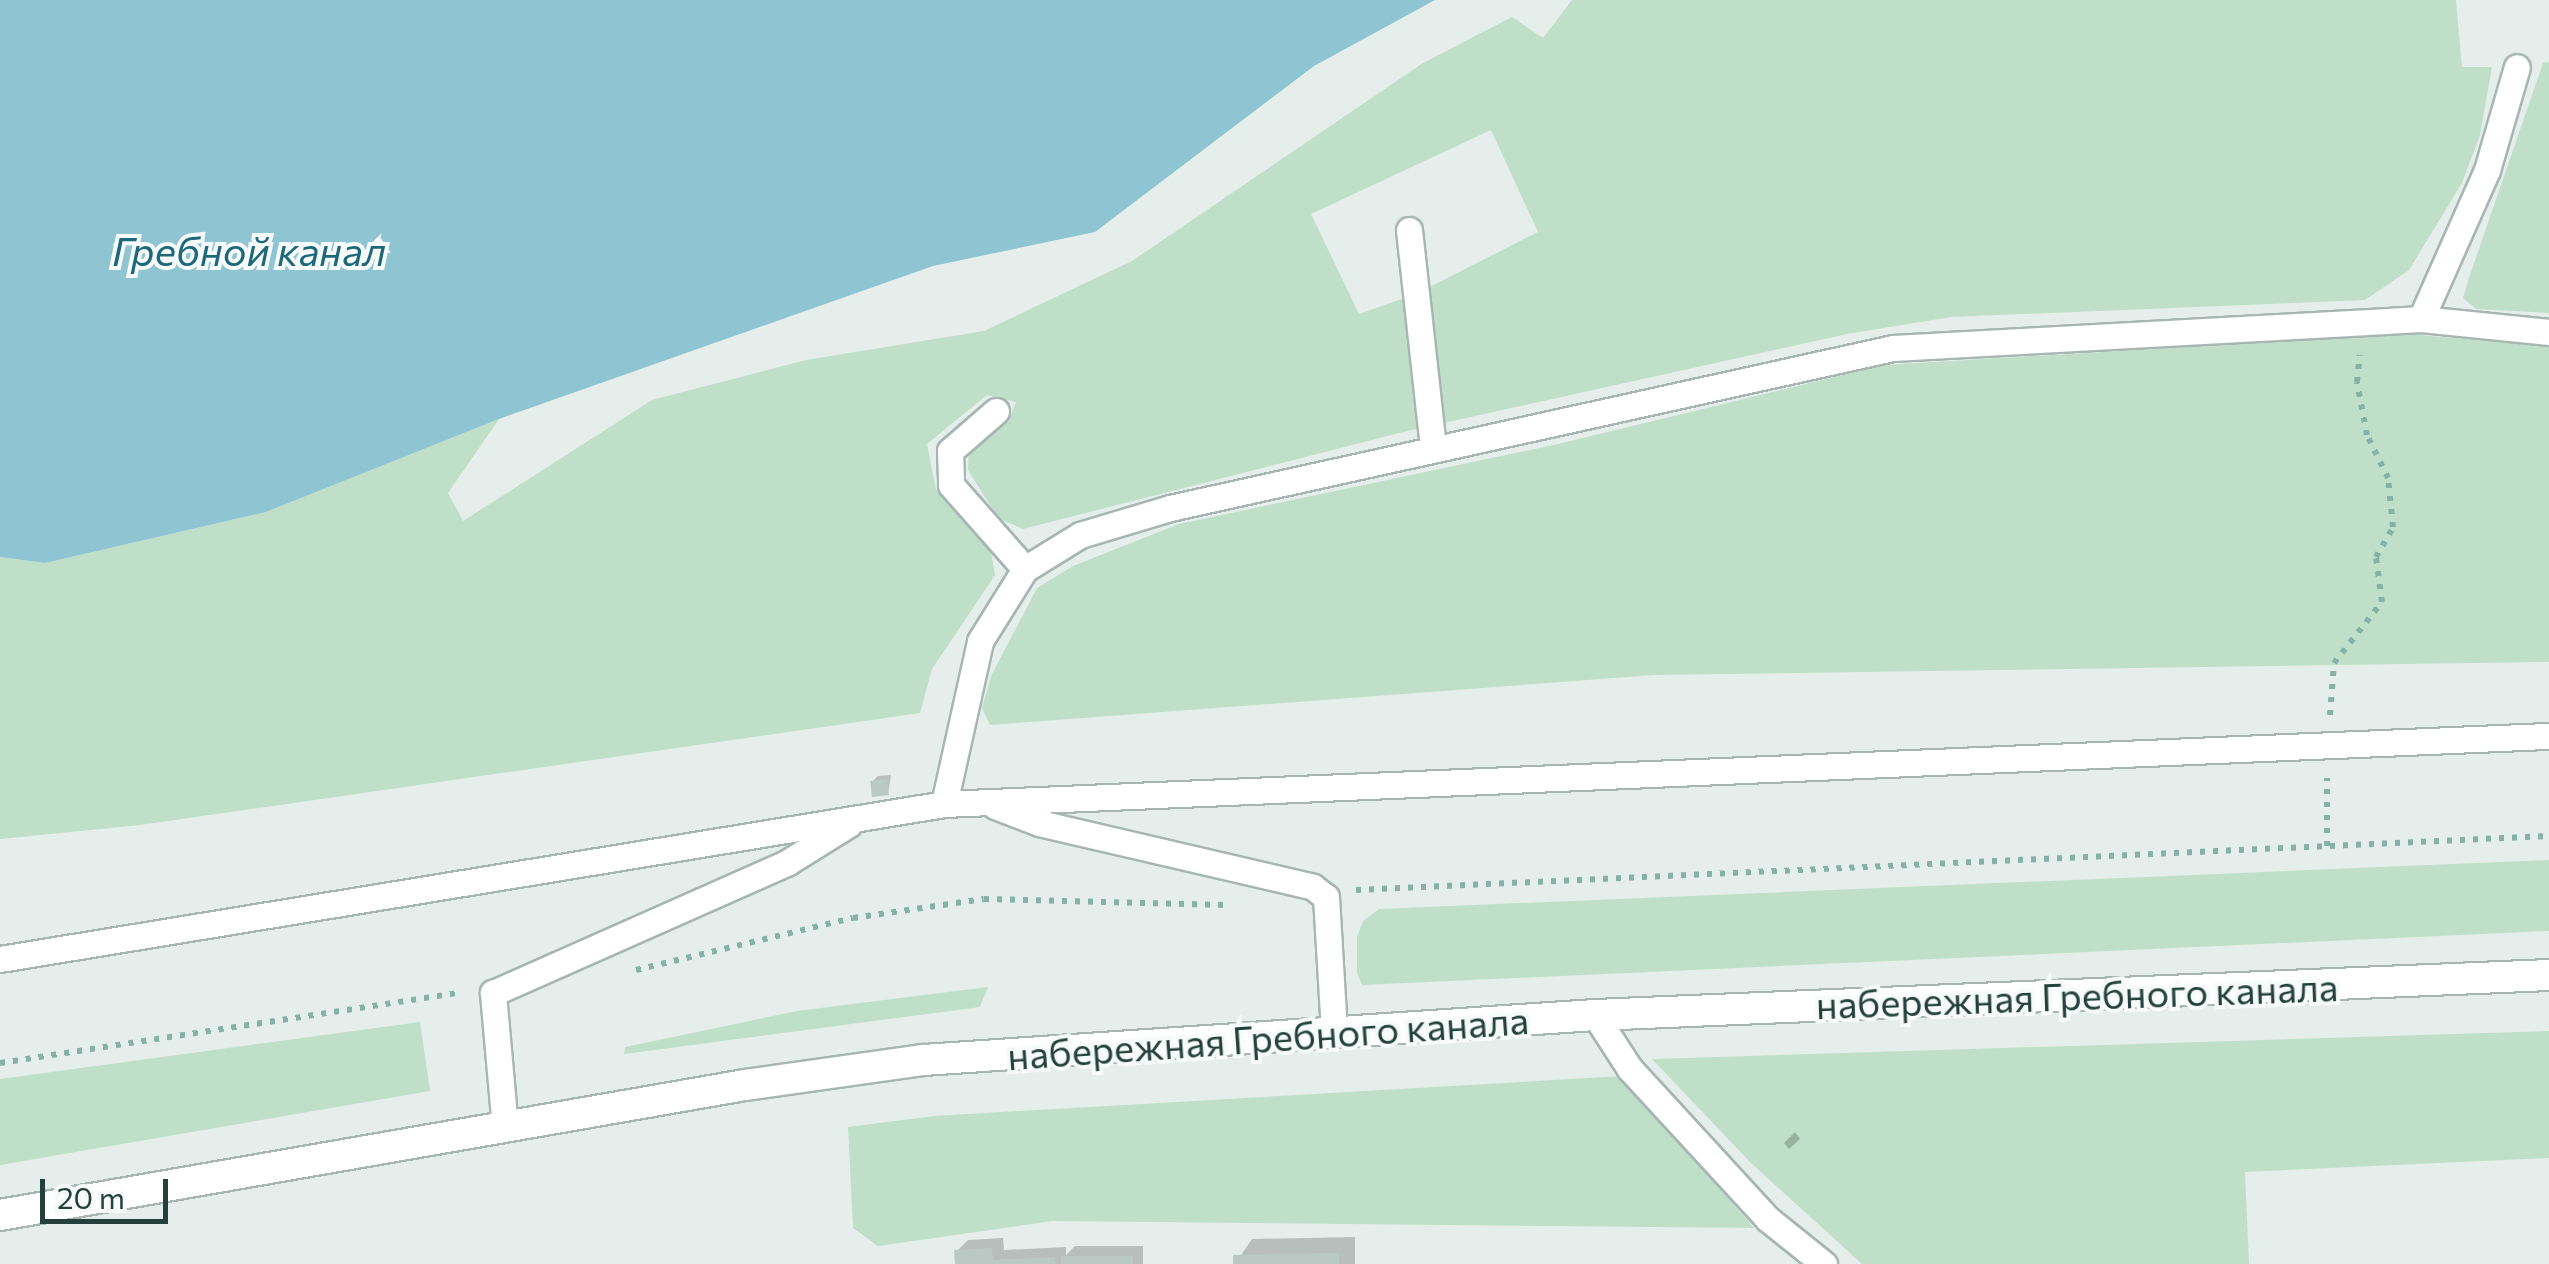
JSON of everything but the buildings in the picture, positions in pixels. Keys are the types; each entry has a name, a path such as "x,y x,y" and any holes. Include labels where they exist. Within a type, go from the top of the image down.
{"street":[{"name":"набережная Гребного канала","path":"0,1215 924,1060 1595,1016 2549,975"}],"lane":[{"path":"2421,319 2487,170 2517,67"},
{"path":"1409,230 1433,448"},
{"path":"944,804 980,641 1026,569 1080,535 1170,508 1893,348 2421,319 2549,332"},
{"path":"996,411 950,450 951,485 1026,569"},
{"path":"0,959 944,804 2549,736"},
{"path":"981,801 1038,823 1314,887 1326,898 1334,1033"},
{"path":"506,1128 494,993 788,862 861,817"},
{"path":"1595,1016 1642,1082 1768,1219 1824,1264"}],"path":[{"path":"2334,663 2382,602 2376,557 2392,527 2388,478 2368,435 2357,382 2364,322"},
{"path":"1326,898 1348,891 2549,836"},
{"path":"622,973 853,918 984,899 1238,905"},
{"path":"0,1063 469,991 494,993"}],"green space":[{"path":"1572,0 2456,0 2462,67 2492,67 2480,135 2462,183 2409,270 2365,300 1951,317 1847,334 1403,432 1023,529 998,518 968,470 969,450 1008,422 1016,402 987,395 927,444 936,490 991,553 995,575 932,669 920,713 140,825 0,839 0,557 45,563 266,512 499,419 448,493 463,521 652,400 806,360 984,331 1132,261 1423,63 1512,17 1543,38","holes":["1491,130 1538,232 1416,294 1359,314 1311,214"]},
{"path":"2549,62 2549,313 2476,309 2463,298 2543,63"},
{"path":"2406,334 2549,346 2549,662 1654,675 990,725 982,708 991,676 1037,588 1073,566 1179,524 1558,444 1884,365"},
{"path":"2549,860 2549,931 1362,985 1357,973 1357,937 1363,921 1379,909"},
{"path":"988,987 980,1007 624,1054 625,1047 797,1011"},
{"path":"420,1022 430,1091 0,1165 0,1079"},
{"path":"2549,1031 2549,1158 2245,1172 2249,1264 1862,1264 1751,1163 1652,1059"},
{"path":"1623,1076 1754,1228 1052,1221 878,1246 853,1228 848,1127 934,1116"}],"water":[{"name":"Гребной канал","path":"0,0 1435,0 1314,66 1095,232 933,266 499,419 266,512 45,563 0,557"}]}
